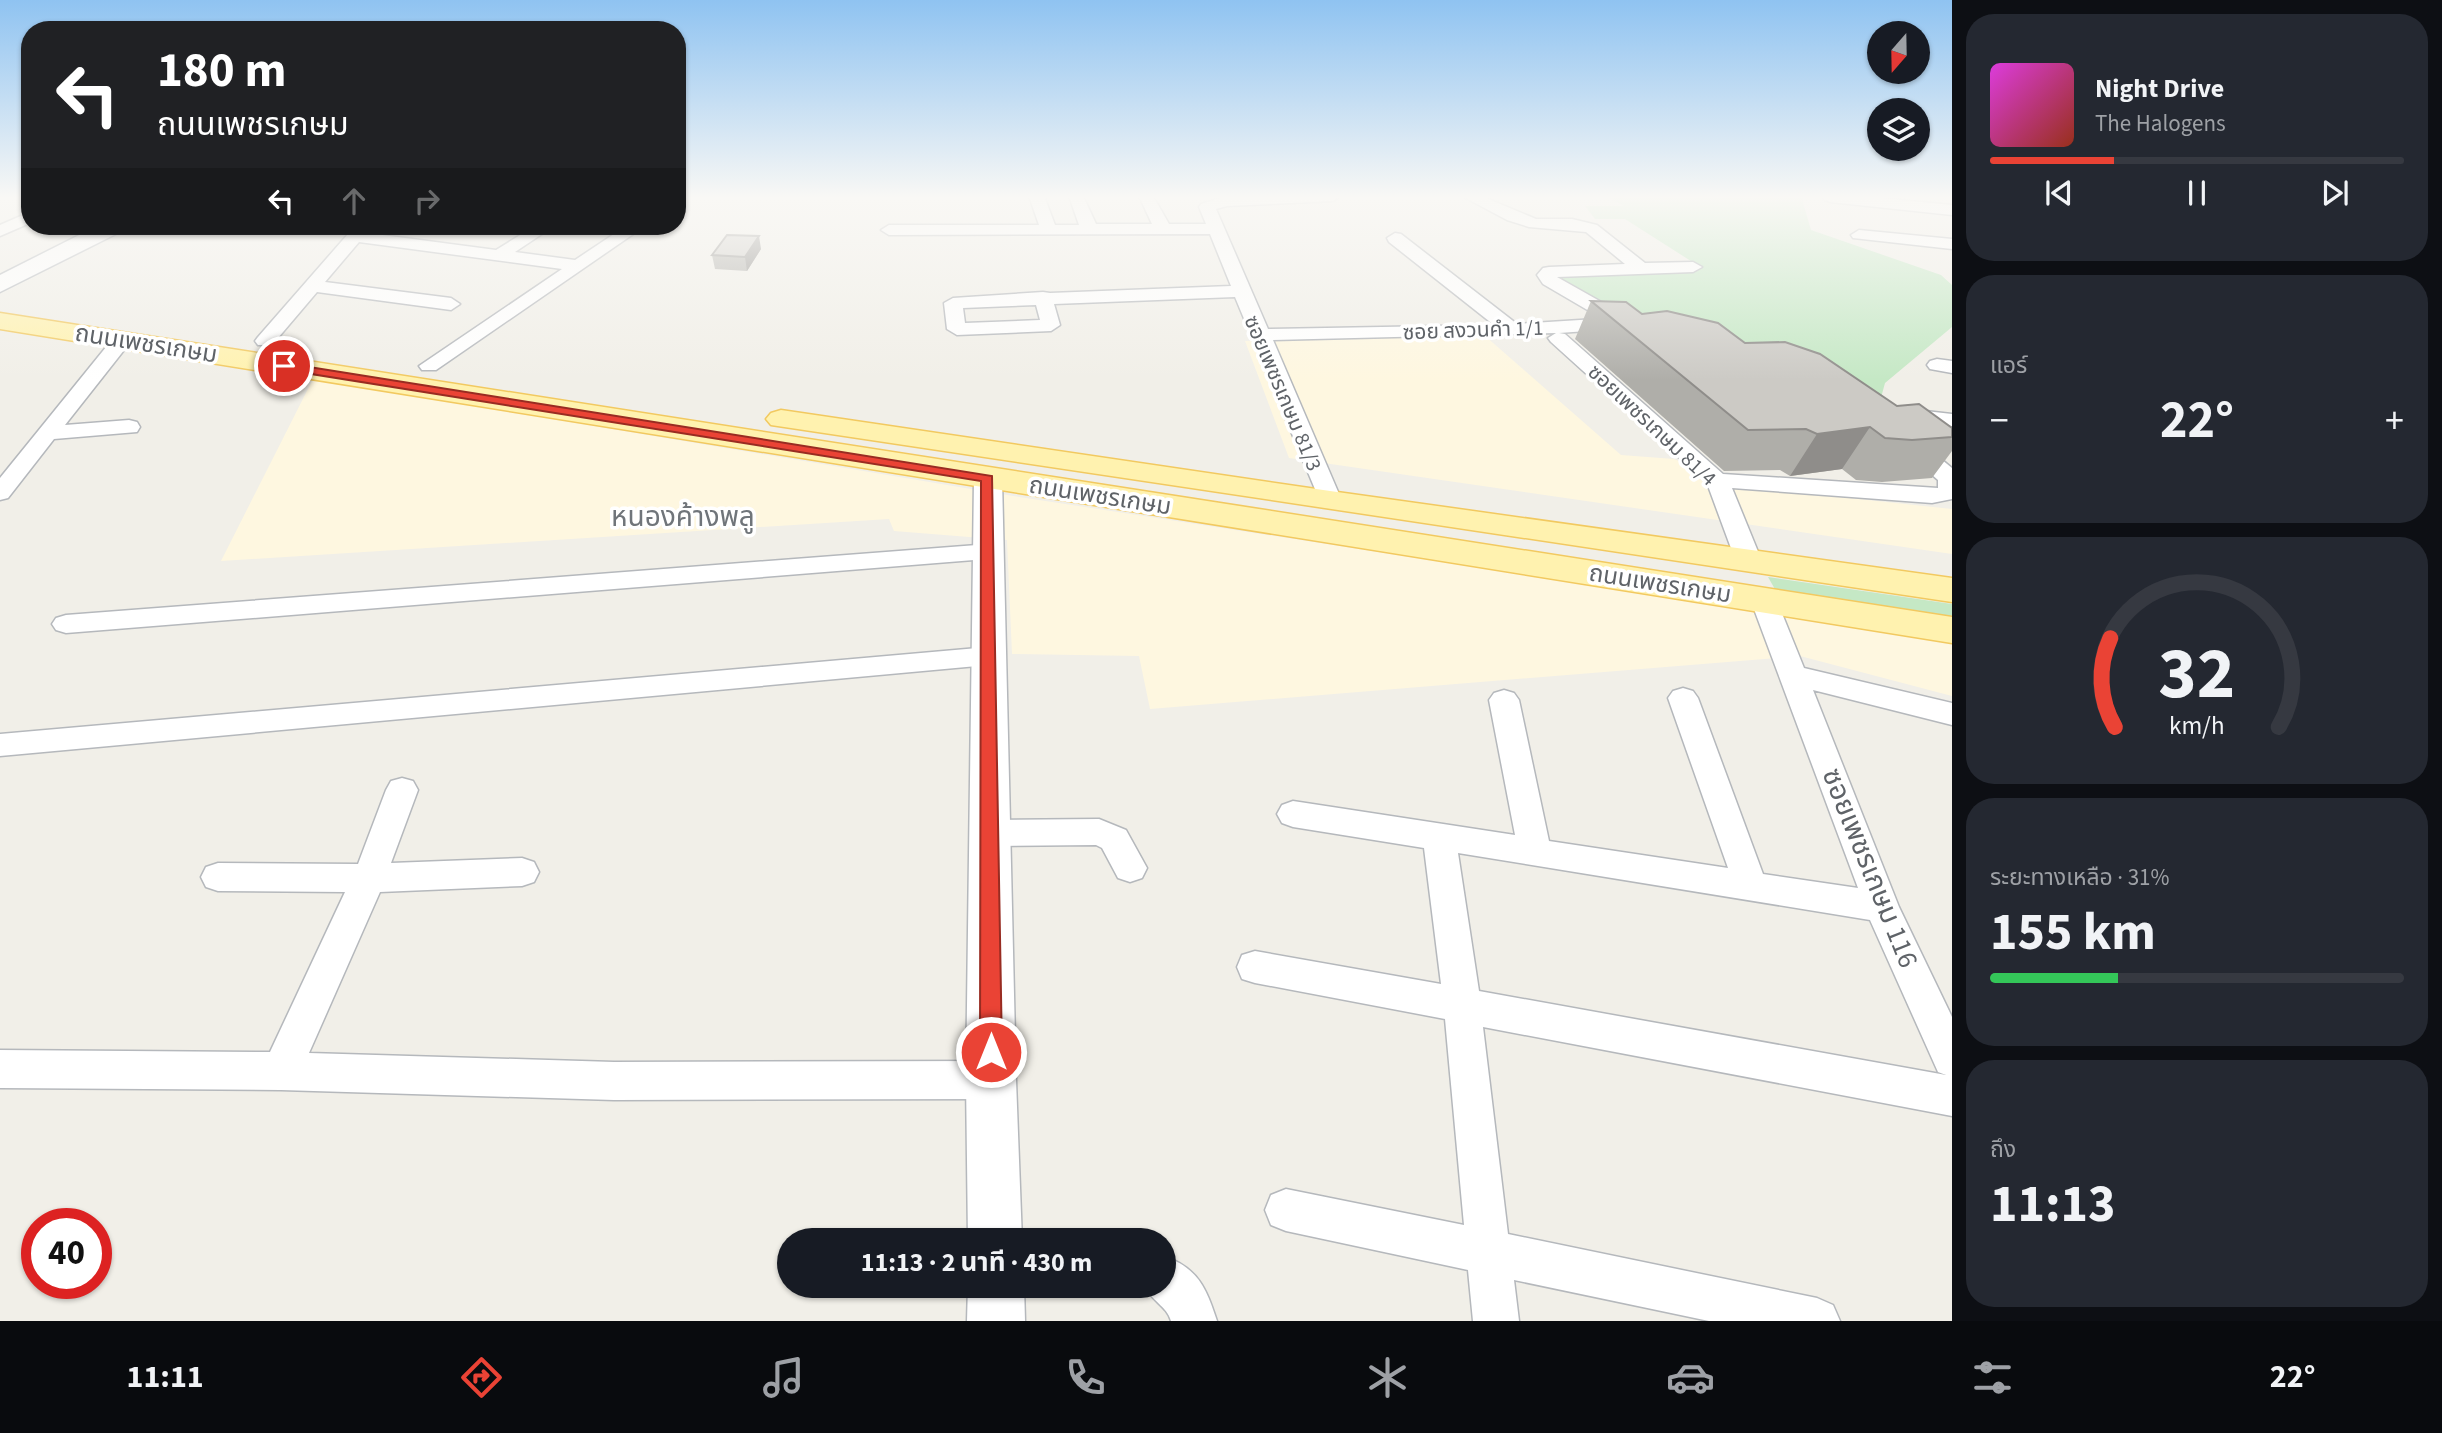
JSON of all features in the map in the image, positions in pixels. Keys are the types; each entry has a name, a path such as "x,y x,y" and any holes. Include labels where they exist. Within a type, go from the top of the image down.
{"main road":[{"path":"0,285 53,258"},
{"name":"ถนนเพชรเกษม","path":"0,300 1329,501 1952,590"},
{"name":"ถนนเพชรเกษม","path":"0,321 1952,630"},
{"path":"1748,559 1764,601"}],"street":[{"path":"265,341 337,258"},
{"path":"520,258 579,265"},
{"path":"429,366 590,258"},
{"name":"ซอยเพชรเกษม 81/3","path":"1228,258 1329,501"},
{"path":"1420,258 1513,330"},
{"path":"1627,258 1640,268 1693,267"},
{"name":"ซอย สงวนคำ 1/1","path":"1259,335 1513,330 1601,324 1607,319 1605,312 1549,280 1546,275 1549,272 1640,268"},
{"path":"313,286 451,304"},
{"path":"1043,297 1051,325 957,329 953,303 1043,297 1240,291"},
{"name":"ซอยเพชรเกษม 81/4","path":"1558,338 1717,481 1748,559"},
{"path":"0,492 122,340"},
{"path":"1908,415 1952,420"},
{"path":"48,433 129,427"},
{"path":"1717,481 1932,496 1950,492 1950,478 1894,434"},
{"path":"0,466 23,464"},
{"path":"988,478 991,1080 996,1228"},
{"path":"66,624 990,552"},
{"name":"ซอยเพชรเกษม 116","path":"1764,601 1882,907 1952,1059"},
{"path":"0,745 989,657"},
{"path":"1792,675 1952,713"},
{"path":"1684,698 1751,886"},
{"path":"1504,700 1535,853"},
{"path":"281,1071 369,878 402,790"},
{"path":"1293,814 1882,907"},
{"path":"990,833 1099,832 1114,839 1130,868"},
{"path":"1439,837 1462,1005 1491,1253 1496,1321"},
{"path":"218,877 369,878 522,872"},
{"path":"1255,967 1952,1096"},
{"path":"0,1069 281,1071 614,1081 991,1080"},
{"path":"1286,1210 1817,1321"},
{"path":"1176,1288 1187,1298 1194,1321"},
{"path":"996,1298 996,1321"}],"shaded area":[{"path":"1484,335 1621,455 1674,459 1736,486 1952,509 1952,554 1289,458 1245,341"},
{"path":"313,379 1007,495 1952,640 1952,696 1800,656 1150,709 1139,656 1012,654 1007,540 894,531 889,519 221,561"}],"green space":[{"path":"1686,258 1891,258 1941,275 1952,285 1952,327 1885,383 1879,405 1639,333 1558,276 1694,263"},
{"path":"1768,577 1952,604 1952,617 1776,591"}],"building":[{"path":"1591,301 1626,302 1642,314 1667,311 1718,323 1745,343 1785,342 1820,354 1897,406 1919,404 1952,428 1952,437 1912,440 1885,438 1870,427 1817,434 1806,429 1748,430"}],"district":[{"name":"หนองค้างพลู","path":"683,517"}],"route":[{"path":"284,366 988,478 991,1052"}]}
